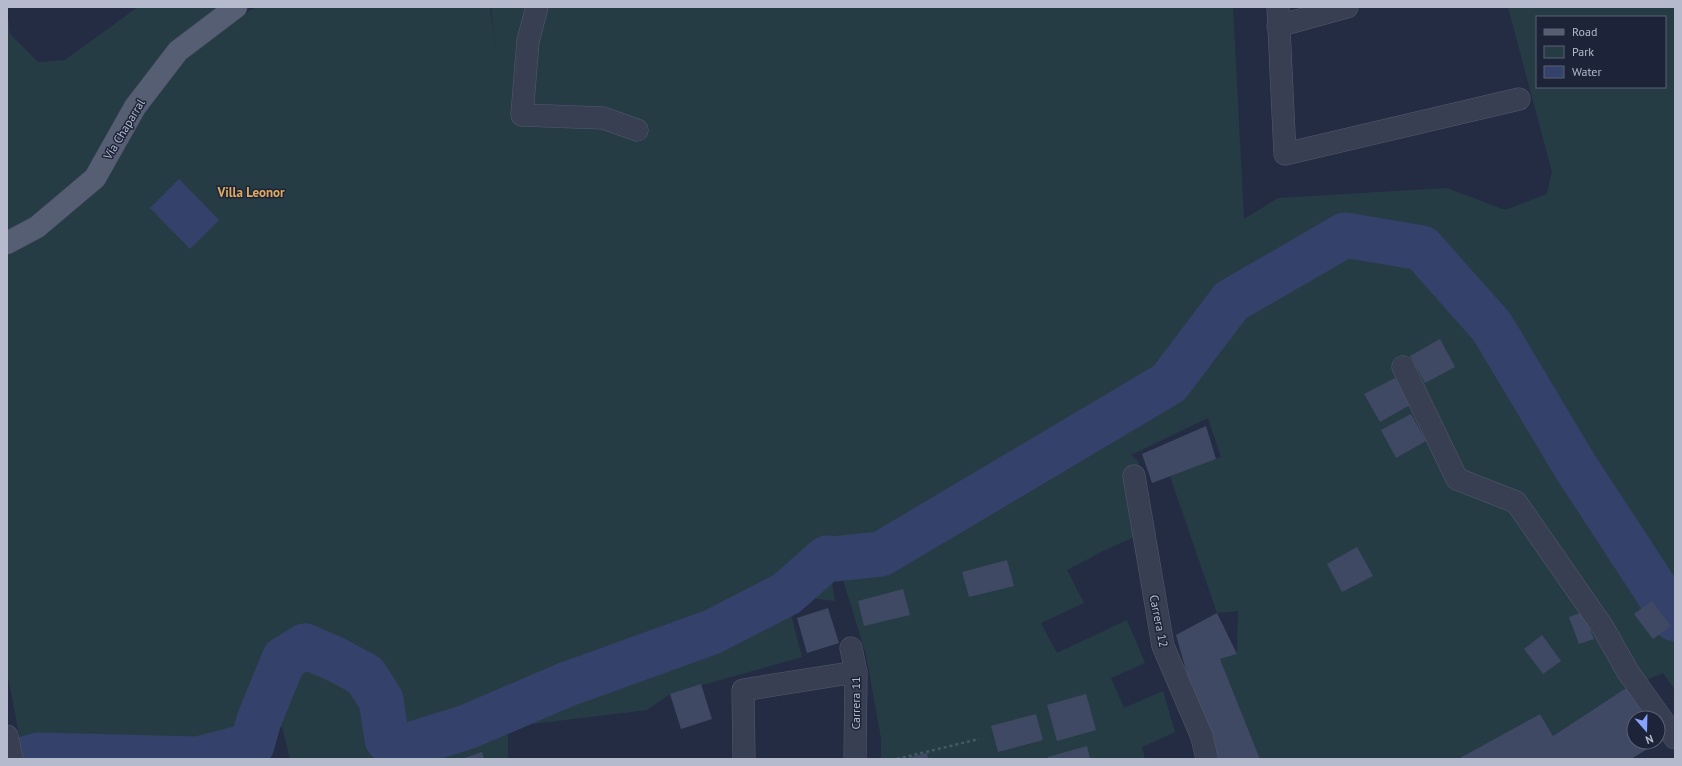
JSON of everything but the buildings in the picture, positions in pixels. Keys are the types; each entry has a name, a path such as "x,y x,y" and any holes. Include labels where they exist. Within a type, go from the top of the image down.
{"main road":[{"name":"Vía Chaparral","path":"7,243 37,227 95,178 135,107 178,51 236,7"}],"street":[{"path":"538,7 528,41 522,115 603,118 637,130"},
{"path":"1347,7 1278,17 1285,154 1519,99"},
{"path":"1403,367 1457,479 1516,502 1602,626 1628,672 1675,738"},
{"name":"Carrera 12","path":"1134,476 1163,646 1202,737 1207,759"},
{"name":"Carrera 11","path":"851,648 856,672 855,759"},
{"path":"744,759 743,690 856,672"},
{"path":"7,736 12,759"}],"path":[{"path":"897,759 979,739"}],"green space":[{"path":"7,7 10,34 38,62 65,60 138,7 219,7 90,173 32,221 7,233"},
{"path":"257,7 490,7 496,50 491,7 1233,7 1244,219 1278,198 1447,188 1505,210 1547,194 1552,172 1508,7 1675,7 1675,690 1663,673 1623,690 1553,736 1540,714 1458,759 1260,759 1220,659 1237,654 1238,611 1217,613 1170,476 1221,457 1208,418 1131,455 1138,461 1141,469 1123,478 1144,533 1109,548 1067,570 1084,603 1041,623 1057,653 1127,620 1145,663 1111,678 1124,708 1163,691 1175,732 1142,747 1145,759 881,759 881,738 866,655 841,573 831,577 835,601 786,595 802,657 670,694 647,710 508,727 508,759 290,759 282,727 264,734 258,759 24,759 7,672 7,251 39,234 140,107 181,61 249,11"}],"water":[{"path":"179,179 219,220 190,249 150,208"}],"waterway":[{"path":"25,759 38,755 198,759 252,745 259,720 284,659 305,646 335,659 365,675 381,700 387,739 396,749 467,727 565,685 712,632 786,594 827,558 833,559 881,554 1169,383 1231,301 1345,235 1422,248 1492,327 1575,466 1675,619"}],"district":[{"name":"Villa Leonor","path":"251,192"}]}
